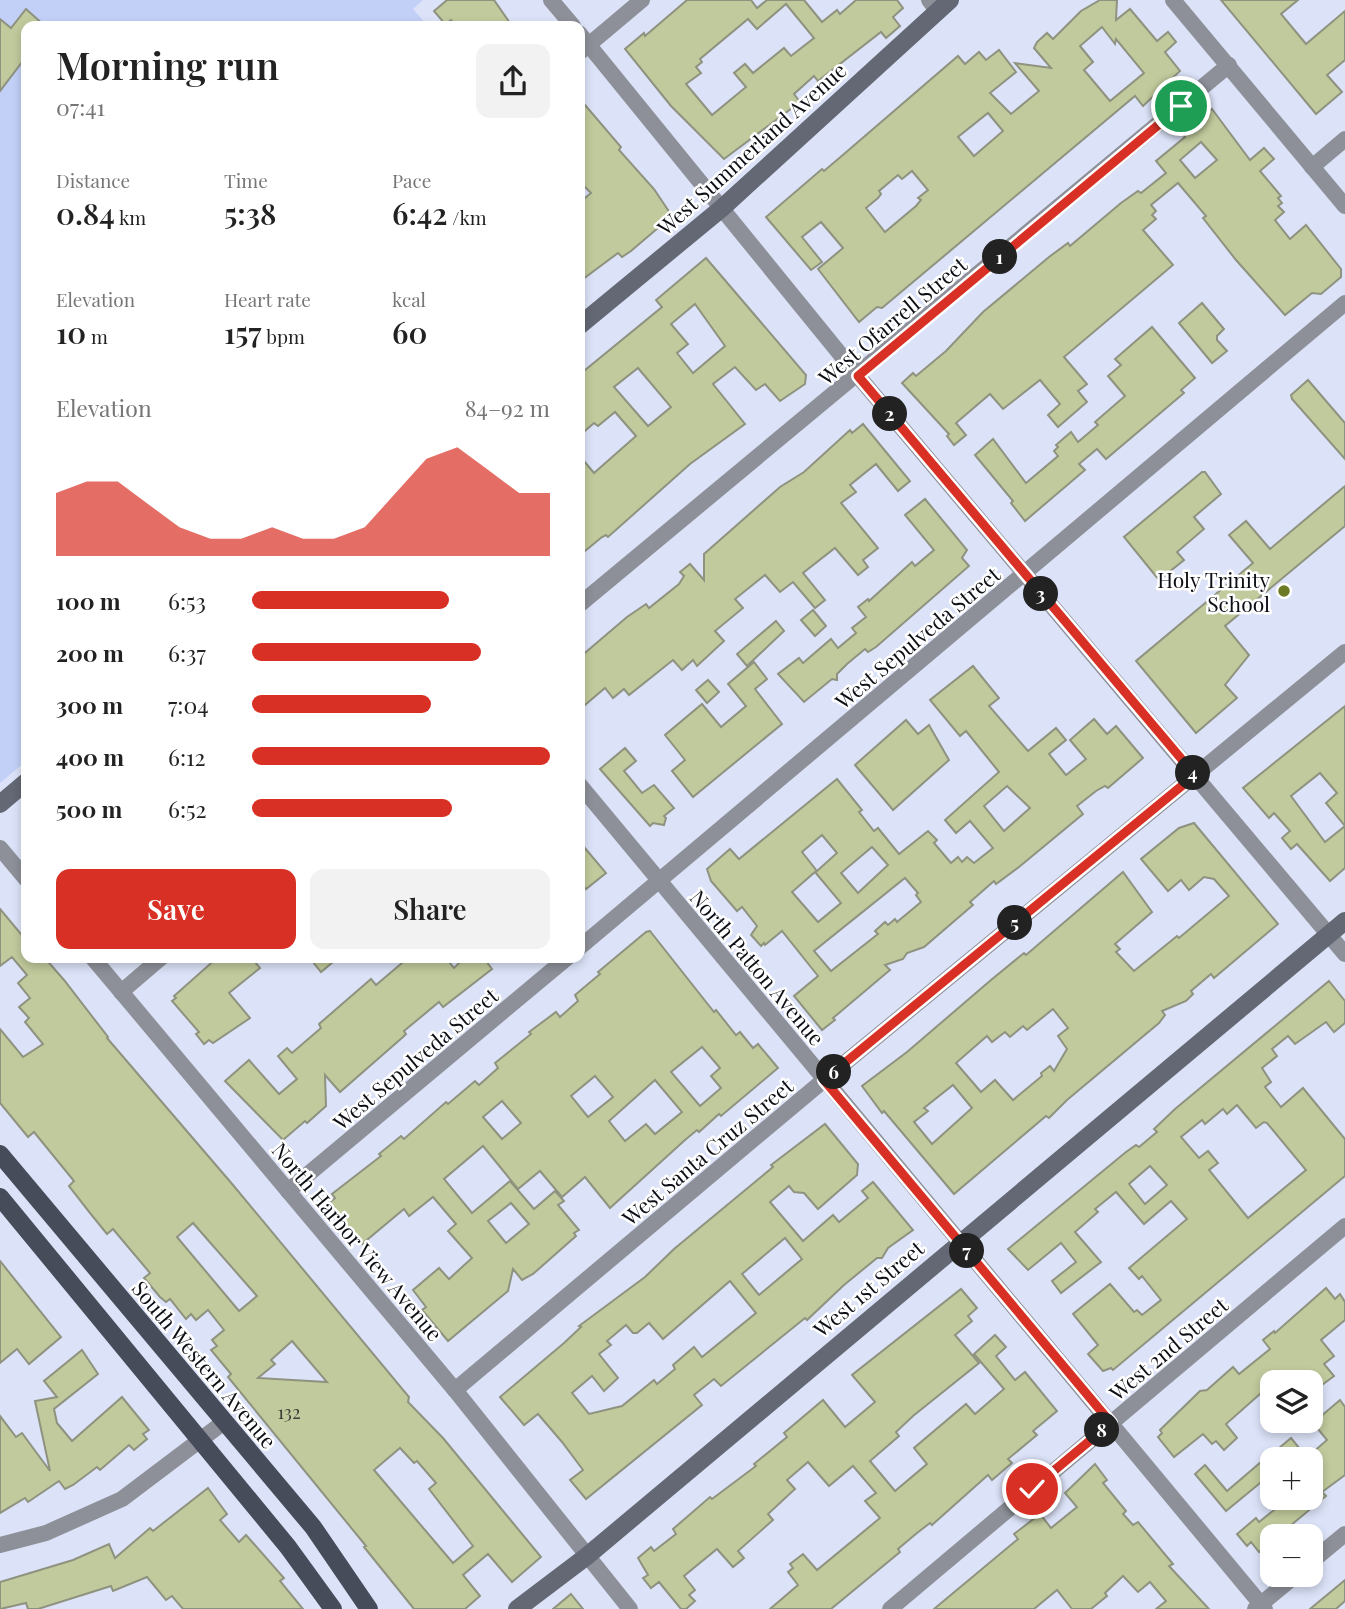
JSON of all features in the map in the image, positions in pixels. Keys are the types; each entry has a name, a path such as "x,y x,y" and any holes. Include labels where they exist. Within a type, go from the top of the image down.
{"main road":[{"name":"South Western Avenue","path":"0,1154 313,1527 369,1609"},
{"path":"0,1197 288,1547 333,1609"}],"street":[{"path":"551,0 569,21"},
{"path":"585,42 642,0"},
{"path":"1173,0 1345,206"},
{"name":"West Summerland Avenue","path":"585,321 722,208 939,4"},
{"path":"585,45 858,376 1345,954"},
{"name":"West Ofarrell Street","path":"585,601 1229,65"},
{"path":"1312,167 1345,139"},
{"name":"West Sepulveda Street","path":"585,943 1345,303"},
{"name":"West Santa Cruz Street","path":"455,1390 824,1080 1345,652"},
{"path":"0,804 21,786"},
{"name":"North Patton Avenue","path":"585,791 1111,1423 1260,1607"},
{"path":"0,848 21,873"},
{"name":"West 1st Street","path":"517,1609 587,1556 1345,921"},
{"name":"North Harbor View Avenue","path":"97,963 455,1390 630,1609"},
{"path":"121,992 155,963"},
{"name":"West Sepulveda Street","path":"288,1191 561,963"},
{"name":"West 2nd Street","path":"890,1609 1345,1226"},
{"path":"0,1545 46,1533 122,1499 224,1422"},
{"path":"1323,1552 1345,1534"},
{"path":"1260,1607 1282,1587"}],"shaded area":[{"path":"0,0 423,0 413,9 424,21 21,21 21,765 0,783"}],"building":[{"path":"447,0 494,0 509,21 442,21 434,11"},
{"path":"687,0 751,0 757,8 767,0 804,0 822,22 837,10 840,14 856,0 897,0 903,8 893,17 900,26 886,38 881,32 818,81 814,76 794,94 800,102 724,159 671,106 625,49 644,33 645,36","holes":["786,4 814,38 791,56 784,48 753,73 745,64 734,73 746,87 712,115 686,84 701,73 696,67 702,62 700,59 748,19 757,29"]},
{"path":"1100,0 1117,0 1116,20 1130,9 1157,41 1168,32 1176,42 1165,52 1180,71 1143,106 1135,96 882,308 877,307 859,322 818,269 843,248 821,222 802,237 822,262 811,270 766,217 958,56 965,64 979,52 986,60 999,50 1016,72 990,93 1011,114 1039,91 1015,63 1051,68 1034,48 1037,42 1047,33 1053,39 1081,11","holes":["1102,27 1115,44 1116,39 1144,73 1110,101 1084,70 1093,62 1080,46","988,113 1003,131 974,156 958,137","912,171 928,190 918,198 921,200 916,206 885,232 866,208 878,198 881,194 879,191 898,175 902,179"]},
{"path":"1221,0 1298,0 1281,14 1306,44 1345,11 1345,60 1327,75 1342,92 1316,114"},
{"path":"26,9 39,21 21,21 21,64 0,91 0,19 11,28"},
{"path":"585,105 621,147 619,150 654,189 672,216 631,251 622,257 618,253 585,278 585,198 591,193 585,187"},
{"path":"1212,109 1250,160 1264,148 1274,159 1260,171 1281,196 1278,198 1282,203 1278,206 1284,212 1275,220 1290,239 1306,225 1341,269 1341,277 1321,294 1312,293 1285,315 1236,260 1203,218 1206,216 1178,183 1151,205 1156,211 1152,215 1156,219 1143,230 1173,265 1064,357 1087,384 1078,391 1087,402 1058,427 1048,415 1060,404 1040,380 1003,409 990,394 956,423 966,435 954,445 947,436 949,434 902,383 913,373 916,376 946,351 983,312 1049,257 1068,243 1070,246 1121,203 1138,191 1141,193 1166,173 1156,161 1185,137 1182,133","holes":["1201,142 1217,160 1195,178 1180,160"]},
{"path":"706,258 806,375 805,384 780,401 765,384 756,390 735,367 713,384 745,424 690,464 608,537 602,537 585,551 585,462 594,473 636,436 615,412 598,426 594,423 585,431 585,370 662,307 656,300","holes":["695,304 725,346 693,373 677,353 688,344 671,324","638,368 671,407 648,426 614,387"]},
{"path":"1202,303 1224,329 1217,336 1217,340 1227,351 1212,363 1179,323"},
{"path":"1152,327 1195,378 1181,390 1184,393 1106,459 1097,449 1079,464 1085,470 1025,521 1011,503 1013,501 975,455 993,439 1026,483 1058,456 1054,451 1058,447 1056,445 1071,432 1078,442 1098,425 1095,422 1125,396 1108,376 1121,365 1115,359"},
{"path":"1308,380 1345,423 1345,459 1292,399 1291,395"},
{"path":"863,424 910,481 898,491 876,464 850,485 856,492 841,503 878,548 863,560 868,567 858,575 835,548 803,573 825,600 815,608 793,582 780,592 765,575 735,599 743,608 715,631 724,641 697,666 693,660 682,670 673,660 629,695 624,689 613,698 605,688 585,705 585,653 627,617 646,604 649,608 679,584 684,576 680,572 690,564 704,580 704,554 780,487 804,472 850,430 852,433"},
{"path":"1205,472 1221,494 1194,517 1204,529 1177,552 1184,560 1159,580 1124,537"},
{"path":"1345,486 1345,526 1225,626 1249,655 1225,685 1237,698 1196,733 1136,661 1253,563 1229,535 1246,521 1270,549"},
{"path":"925,499 967,550 962,558 969,566 876,647 868,652 865,649 847,664 837,674 837,680 832,679 804,702 778,674 799,658 803,663 831,639 838,648 856,633 852,628 866,617 858,607 868,599 869,601 912,562 915,566 934,550 905,515"},
{"path":"813,610 826,626 815,636 801,620"},
{"path":"776,621 784,631 747,666 737,654"},
{"path":"754,662 767,679 755,689 782,724 693,797 672,771 685,760 665,735 702,704 721,727 746,706 728,684"},
{"path":"973,666 999,698 989,706 1028,751 1056,728 1066,740 1049,754 1066,775 1086,759 1070,740 1094,719 1107,734 1116,726 1143,758 1108,788 1105,786 1096,791 1077,806 1083,814 1019,867 996,884 994,881 970,902 973,905 924,947 885,965 890,970 822,1030 794,996 818,976 782,931 761,946 751,935 757,926 742,907 737,911 711,881 707,869 730,849 739,859 837,779 862,810 859,812 874,831 878,828 899,854 928,831 937,840 934,843 951,863 958,857 962,862 967,857 974,863 993,848 970,821 956,833 945,820 999,772 966,731 960,736 930,700","holes":["1007,786 1030,808 1004,831 984,806","822,835 837,853 817,871 802,852","872,847 888,865 858,893 841,873","815,872 841,903 818,922 792,892","905,878 918,893 916,895 921,902 897,922 895,919 888,925 885,922 875,931 878,934 831,971 814,951"]},
{"path":"708,680 719,692 707,703 696,690"},
{"path":"1345,706 1345,826 1345,868 1330,881 1297,844 1291,849 1282,838 1290,831 1274,813 1269,818 1243,788","holes":["1320,773 1337,793 1326,803 1345,826 1325,842 1291,796"]},
{"path":"906,720 918,734 929,725 949,760 893,810 855,765"},
{"path":"625,748 636,761 624,771 642,793 654,785 674,808 664,816 664,825 653,823 650,826 600,769"},
{"path":"1194,823 1278,924 1214,978 1211,974 1191,991 1193,994 1186,1001 1162,1011 1165,1015 1159,1023 1049,1118 1046,1116 954,1194 884,1111 882,1113 862,1086 907,1052 1024,953 1026,955 1123,872 1152,912 1115,944 1120,949 1116,952 1134,971 1177,936 1179,938 1229,896 1214,879 1204,877 1189,890 1181,880 1168,891 1141,859 1179,828","holes":["1053,1009 1068,1028 1058,1036 1067,1049 1054,1071 1050,1066 1013,1100 995,1080 981,1092 956,1063 987,1036 992,1042 1005,1032 1010,1037 1023,1026 1027,1030","953,1085 972,1108 932,1144 914,1122 928,1111 924,1108"]},
{"path":"585,848 606,873 585,888"},
{"path":"0,909 21,934 21,963 49,963 107,1038 409,1397 408,1402 443,1438 541,1557 512,1582 488,1554 463,1575 480,1596 465,1609 414,1609 228,1377 231,1374 211,1350 217,1346 212,1340 224,1330 208,1310 196,1320 191,1314 186,1319 170,1299 166,1302 160,1297 144,1278 150,1273 113,1229 107,1234 69,1186 74,1181 34,1132 28,1137 0,1103 0,1029 23,1057 43,1044 25,1022 29,1018 19,1007 30,998 18,983 27,975 12,957 0,966","holes":["193,1223 257,1296 239,1311 177,1237","292,1341 327,1382 258,1378 275,1364 271,1360","400,1448 414,1463 417,1461 436,1483 429,1489 473,1546 453,1563 374,1470"]},
{"path":"650,931 714,1012 716,1010 736,1035 740,1032 753,1048 758,1044 778,1068 721,1116 719,1114 699,1132 697,1130 685,1140 610,1208 585,1177 562,1197 540,1171 518,1189 483,1146 444,1179 472,1213 510,1181 534,1209 555,1191 564,1201 558,1205 579,1230 574,1233 576,1236 533,1274 522,1280 513,1269 508,1291 448,1341 422,1310 426,1307 413,1290 439,1268 449,1279 472,1258 448,1231 456,1224 433,1197 409,1216 404,1209 362,1244 328,1204 335,1198 332,1194 381,1156 379,1154 401,1136 404,1139 446,1102 448,1104 475,1081 479,1085 498,1068 495,1063 556,1012 560,1017 578,1001 575,995 600,974 598,972","holes":["702,1047 720,1068 711,1076 721,1088 700,1106 671,1072","595,1076 613,1097 588,1117 571,1096","655,1080 682,1112 655,1134 646,1124 625,1141 609,1121","502,1101 521,1123 502,1139 483,1117","511,1203 529,1224 506,1243 488,1221"]},
{"path":"211,963 256,963 260,968 229,993 250,1018 213,1043 209,1040 204,1044 196,1034 199,1032 172,1001 176,998 174,996"},
{"path":"314,963 332,963 321,972"},
{"path":"402,963 450,963 454,968 459,963 488,963 492,969 443,1007 439,1002 340,1092 325,1075 326,1106 283,1140 225,1081 249,1060 279,1094 297,1079 278,1056 287,1048 292,1053 321,1028 319,1024 371,979 376,985"},
{"path":"1329,981 1345,1001 1345,1023 1334,1032 1326,1022 1295,1044 1288,1036 1272,1049 1277,1056 1262,1068 1271,1082 1265,1087 1281,1107 1303,1088 1345,1139 1345,1176 1113,1370 1111,1368 1103,1371 1088,1354 1098,1345 1073,1314 1110,1284 1134,1312 1137,1310 1142,1315 1161,1300 1142,1276 1139,1279 1129,1268 1187,1219 1171,1201 1144,1224 1116,1192 1095,1209 1098,1212 1075,1232 1101,1262 1061,1293 1052,1281 1076,1262 1061,1243 1028,1270 1008,1249 1126,1152 1136,1145 1139,1147 1157,1132 1154,1129","holes":["1237,1105 1256,1128 1264,1122 1267,1123 1306,1170 1248,1218 1209,1170 1218,1163 1208,1151 1199,1158 1181,1137 1202,1120 1205,1124 1223,1109 1227,1114","1150,1166 1167,1185 1145,1204 1129,1184"]},
{"path":"825,1124 858,1164 857,1175 818,1209 804,1193 794,1192 789,1186 770,1202 803,1241 833,1215 839,1222 868,1198 862,1191 873,1182 913,1230 888,1248 882,1258 877,1258 844,1285 807,1320 805,1318 721,1386 714,1379 694,1395 702,1405 586,1499 570,1480 583,1470 562,1442 538,1414 524,1425 500,1397 564,1343 581,1327 579,1326 645,1277 674,1249 773,1167 771,1165","holes":["785,1238 802,1259 759,1295 742,1274","730,1281 756,1313 702,1357 694,1347 673,1365 675,1369 657,1384 654,1380 622,1406 589,1414 572,1393 592,1376 604,1391 618,1378 599,1354 611,1345 607,1341 626,1325 633,1333 637,1333 649,1323 663,1339"]},
{"path":"0,1261 61,1337 29,1364 17,1349 0,1363"},
{"path":"1326,1288 1335,1299 1340,1294 1345,1302 1345,1320 1321,1340 1334,1356 1324,1364 1334,1376 1323,1384 1323,1370 1260,1370 1260,1394 1226,1424 1237,1438 1224,1450 1216,1441 1212,1444 1203,1434 1174,1457 1158,1437 1162,1433 1160,1430 1200,1391 1207,1390 1233,1367 1239,1374 1270,1349 1263,1340 1274,1331 1275,1333"},
{"path":"961,1289 977,1308 968,1316 972,1321 955,1335 979,1363 913,1416 896,1432 899,1436 870,1461 895,1491 927,1464 914,1448 966,1404 975,1414 1004,1389 974,1354 995,1335 1006,1347 996,1356 1015,1380 1025,1372 1057,1411 1033,1431 1037,1435 1008,1459 1012,1463 992,1480 988,1475 932,1525 930,1523 898,1549 900,1552 831,1609 770,1609 798,1585 788,1572 793,1568 790,1564 803,1554 817,1570 880,1518 865,1501 876,1493 853,1466 829,1486 808,1462 787,1480 795,1489 768,1514 773,1520 738,1551 744,1558 733,1567 717,1549 684,1576 695,1590 689,1595 695,1601 686,1609 681,1609 659,1582 651,1588 643,1578 648,1575 638,1558 651,1547 654,1551 676,1534 673,1529 710,1497 712,1499 756,1466 754,1464 787,1437 784,1433 823,1400 845,1427 875,1402 852,1375"},
{"path":"82,1350 98,1374 54,1409 57,1423 72,1441 122,1397 149,1430 143,1434 147,1439 134,1450 129,1445 100,1470 97,1467 73,1485 65,1489 59,1481 28,1502 25,1498 0,1513 0,1416 16,1437 22,1433 50,1471 35,1401 57,1397 44,1381"},
{"path":"1340,1400 1345,1407 1345,1475 1323,1491 1323,1447 1319,1447 1327,1440 1321,1433 1323,1414"},
{"path":"1291,1438 1298,1447 1280,1447"},
{"path":"1260,1463 1260,1483 1226,1511 1195,1474 1205,1465 1227,1491"},
{"path":"1095,1464 1107,1480 1103,1483 1126,1511 1123,1514 1133,1525 1138,1522 1173,1564 1169,1566 1209,1609 1156,1609 1166,1601 1150,1582 1138,1592 1123,1576 1105,1593 1107,1596 1091,1609 1072,1609 1057,1590 1034,1609 934,1609 1018,1539 1014,1534 1040,1514 1051,1528 1077,1507 1065,1493"},
{"path":"208,1488 227,1514 220,1520 239,1542 246,1535 284,1578 280,1581 303,1609 183,1609 172,1596 166,1600 147,1577 113,1591 111,1586 38,1609 28,1609 26,1603 0,1609 0,1582 73,1560 109,1544 115,1558 150,1528 153,1531"},
{"path":"1274,1510 1309,1510 1292,1524 1260,1524 1259,1552 1251,1542 1247,1546 1237,1534 1256,1518 1259,1522"},
{"path":"1345,1580 1345,1601 1336,1609 1310,1609"},
{"path":"571,1594 583,1609 553,1609"}],"place":[{"name":"Holy Trinity School","path":"1284,591"}],"route":[{"path":"1032,1489 1111,1423 824,1080 1195,775 858,376 1181,106"}]}
